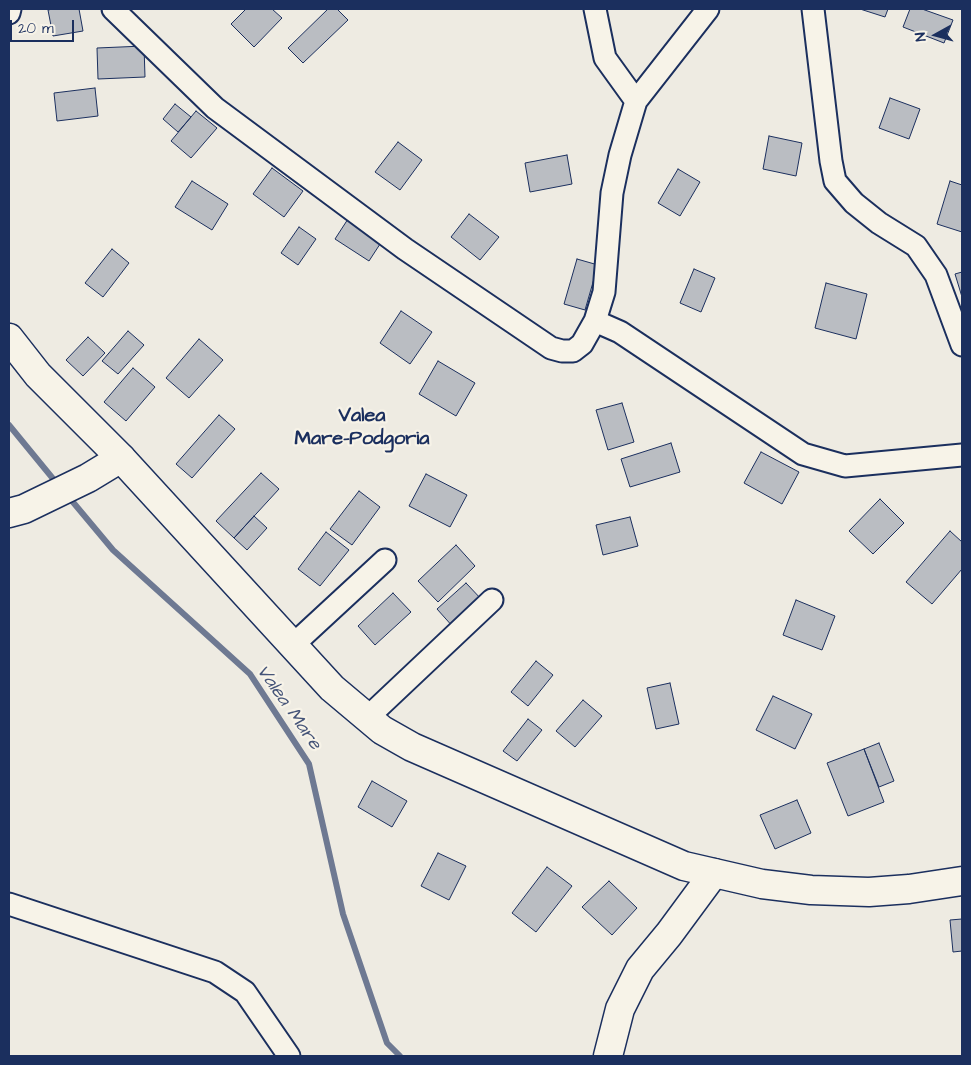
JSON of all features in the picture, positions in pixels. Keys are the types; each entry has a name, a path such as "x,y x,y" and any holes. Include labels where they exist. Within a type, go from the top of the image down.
{"main road":[{"path":"9,338 38,374 122,458 332,688 382,730 412,747 684,866 772,885 811,890 869,892 909,889 962,881"},
{"path":"9,513 24,508 78,482 122,458"},
{"path":"608,1056 620,1008 640,969 669,934 714,873"}],"street":[{"path":"9,13 10,9"},
{"path":"113,9 215,108 405,249 550,348 562,351 573,351 582,344 595,321 604,292 612,193 620,154 636,102 708,9"},
{"path":"595,9 605,58 636,102"},
{"path":"813,9 835,181 854,203 879,224 916,246 936,275 962,345"},
{"path":"595,321 620,332 803,454 845,466 962,456"},
{"path":"293,645 385,560"},
{"path":"367,718 492,600"},
{"path":"9,904 215,972 245,992 289,1056"}],"building":[{"path":"79,9 83,31 53,36 48,10"},
{"path":"246,9 272,9 282,18 254,47 231,24"},
{"path":"328,9 337,9 348,20 303,63 288,48"},
{"path":"860,9 888,9 885,17"},
{"path":"910,9 922,9 953,20 944,43 903,27"},
{"path":"144,46 145,77 98,79 97,48"},
{"path":"95,88 98,116 57,121 54,93"},
{"path":"890,98 920,109 909,139 879,128"},
{"path":"175,104 191,117 178,132 163,119"},
{"path":"196,111 217,128 191,158 171,141"},
{"path":"769,136 802,143 796,176 763,169"},
{"path":"398,142 422,160 400,190 375,172"},
{"path":"567,155 572,184 530,192 525,163"},
{"path":"272,168 303,191 284,217 253,194"},
{"path":"678,169 700,182 680,216 658,203"},
{"path":"192,181 228,204 212,230 175,207"},
{"path":"950,181 962,185 962,232 937,224"},
{"path":"469,214 499,237 480,260 451,237"},
{"path":"348,219 382,241 369,261 335,239"},
{"path":"299,227 316,239 298,265 281,253"},
{"path":"112,249 129,263 103,297 85,283"},
{"path":"577,259 598,265 585,310 564,304"},
{"path":"694,269 715,278 701,312 680,303"},
{"path":"962,272 962,297 955,274"},
{"path":"826,283 867,294 856,339 815,328"},
{"path":"401,311 432,332 410,364 380,343"},
{"path":"128,331 144,345 118,374 102,361"},
{"path":"88,337 105,353 83,376 66,360"},
{"path":"199,339 223,360 189,398 166,378"},
{"path":"438,361 475,383 456,416 419,394"},
{"path":"133,368 155,387 126,421 104,402"},
{"path":"622,403 634,442 608,450 596,410"},
{"path":"219,415 235,429 192,478 176,464"},
{"path":"671,443 680,472 630,487 621,459"},
{"path":"761,452 799,472 782,504 744,483"},
{"path":"261,473 279,489 234,538 216,521"},
{"path":"426,474 467,495 450,527 409,506"},
{"path":"359,491 380,507 352,545 330,529"},
{"path":"880,499 904,523 873,554 849,531"},
{"path":"254,516 267,528 247,550 234,538"},
{"path":"630,517 638,546 603,555 596,525"},
{"path":"950,531 962,542 962,569 932,604 906,582"},
{"path":"326,532 349,550 320,586 298,569"},
{"path":"456,545 475,566 438,602 418,581"},
{"path":"466,583 483,601 454,628 437,609"},
{"path":"393,593 411,612 375,645 358,626"},
{"path":"796,600 835,616 822,650 783,635"},
{"path":"536,661 553,675 528,706 511,692"},
{"path":"670,683 679,724 656,729 647,688"},
{"path":"773,696 812,714 795,749 756,730"},
{"path":"583,700 602,716 575,747 556,731"},
{"path":"528,719 542,730 517,761 503,751"},
{"path":"879,743 894,781 879,787 864,749"},
{"path":"864,749 884,802 848,816 827,763"},
{"path":"372,781 407,801 392,827 358,807"},
{"path":"797,800 811,833 775,849 760,815"},
{"path":"438,853 466,866 449,900 421,886"},
{"path":"547,867 572,886 536,932 512,913"},
{"path":"609,881 637,908 612,935 582,907"},
{"path":"962,919 962,951 953,952 950,920"}],"waterway":[{"name":"Valea Mare","path":"9,425 59,486"},
{"name":"Valea Mare","path":"67,495 113,550 250,674 309,764 343,914 387,1043 400,1056"}],"district":[{"name":"Valea Mare-Podgoria","path":"362,428"}]}
